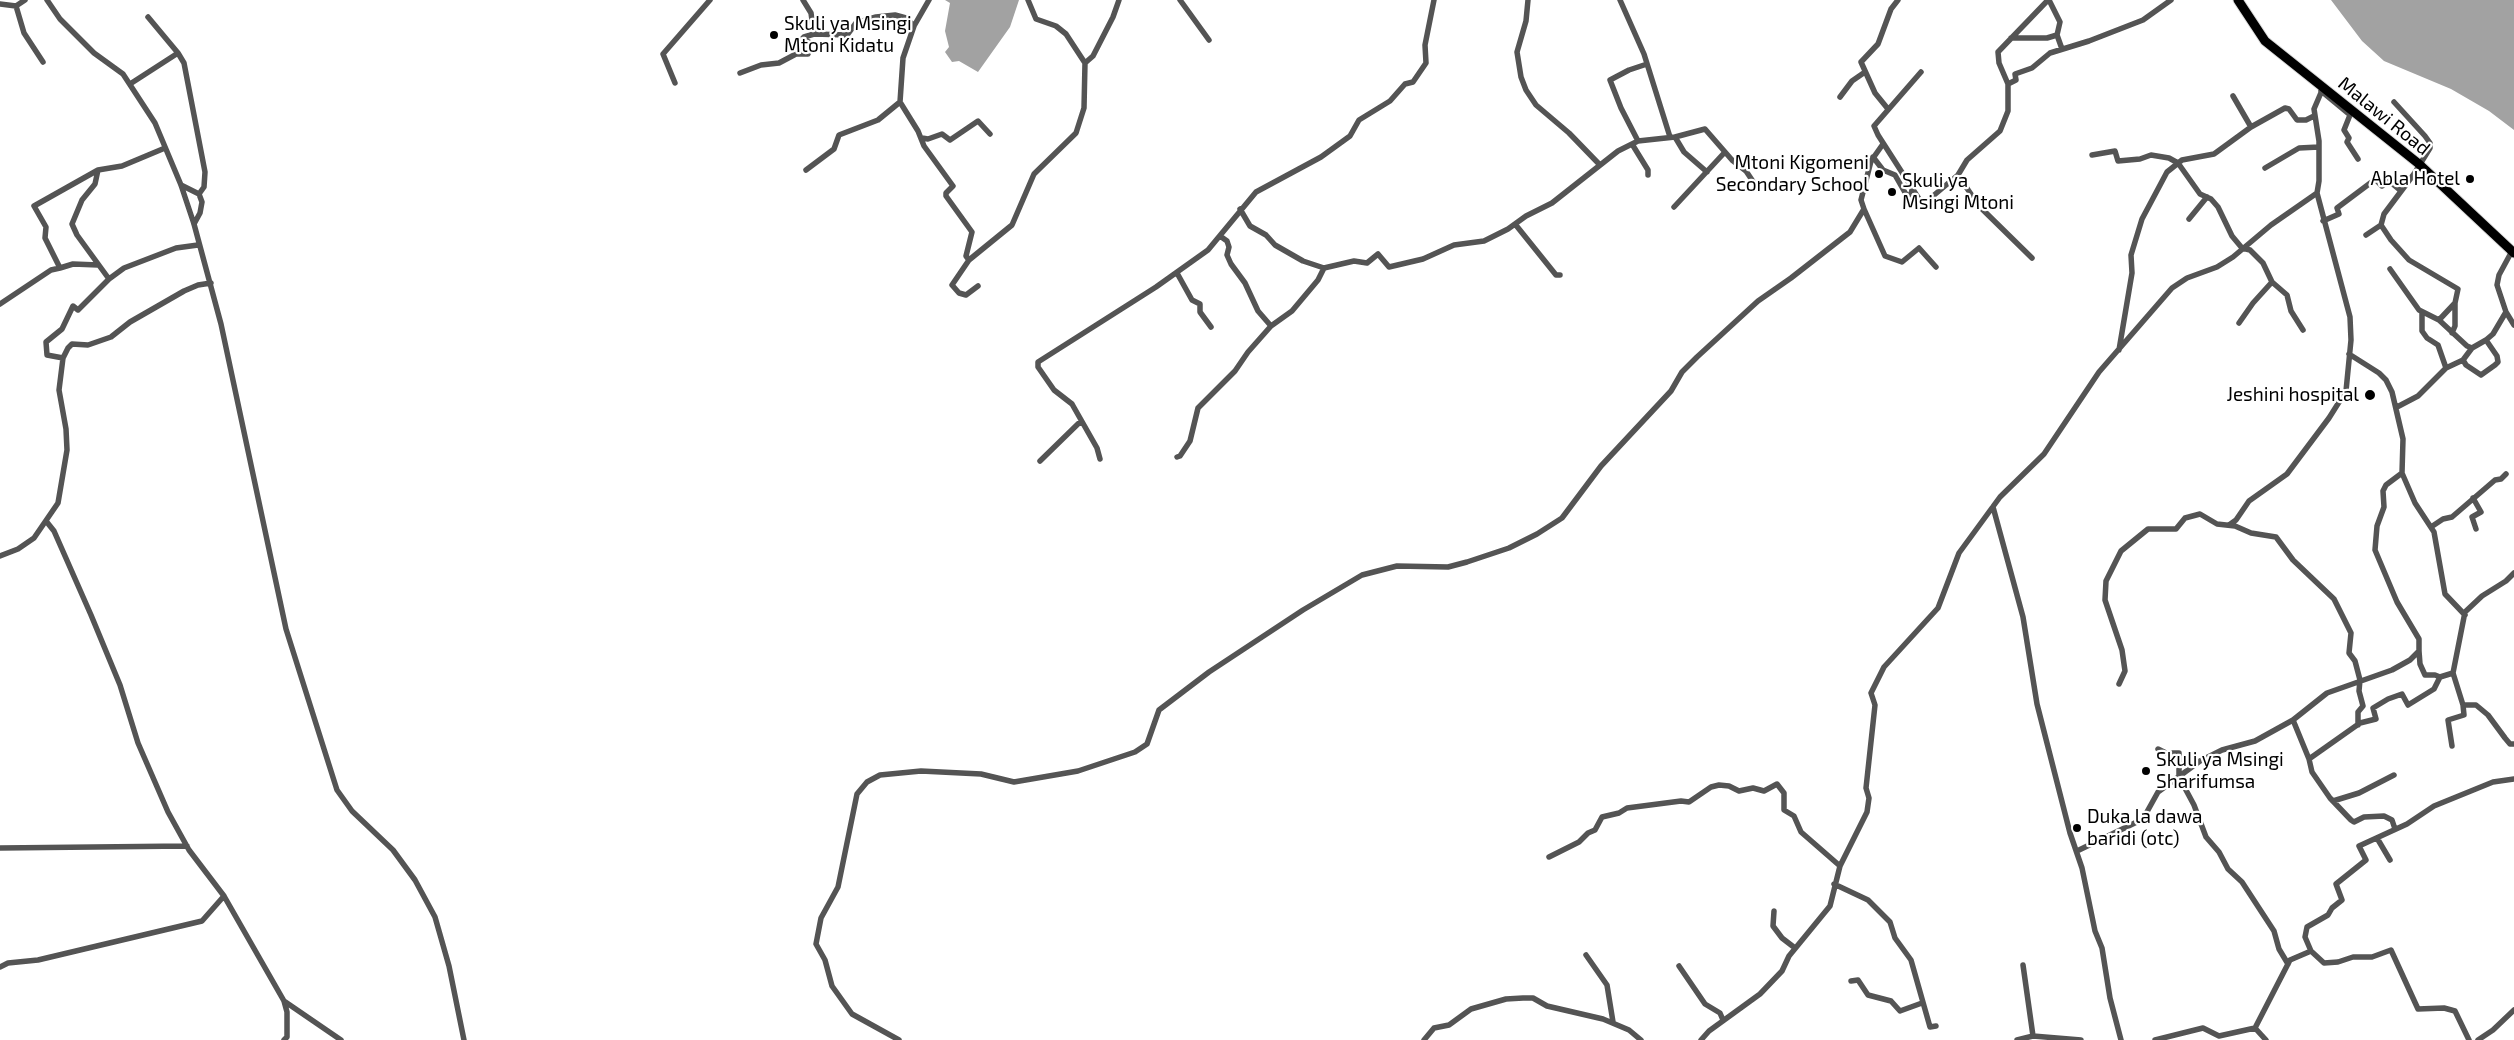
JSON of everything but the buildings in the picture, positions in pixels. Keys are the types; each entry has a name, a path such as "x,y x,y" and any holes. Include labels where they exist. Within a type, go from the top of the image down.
{"main road":[{"name":"Malawi Road","path":"2238,0 2265,41 2322,89 2419,164 2513,252"}],"street":[{"path":"0,4 16,6 25,0"},
{"path":"47,0 60,19 94,54 123,74 154,123 181,185 210,283 286,628 337,790 352,811 393,850 415,880 435,917 449,966 464,1040"},
{"path":"675,83 663,54 710,0"},
{"path":"803,0 811,13 814,34"},
{"path":"929,0 914,26 903,58 900,102 922,138 924,146 952,186 946,196 972,232 966,256 969,260"},
{"path":"978,286 966,295 954,289 954,281 969,260 1012,225 1034,174 1076,133 1084,108 1085,63 1066,34 1056,26 1036,19 1028,0"},
{"path":"1085,63 1093,56 1113,17 1119,0"},
{"path":"1180,0 1209,40"},
{"path":"1100,459 1097,448 1072,404 1054,390 1038,367 1038,362 1177,273 1208,250 1256,192 1321,157 1350,136 1359,120 1390,101 1400,87 1413,82 1426,64 1425,45 1434,0"},
{"path":"1528,0 1526,21 1517,52 1521,77 1526,90 1536,105 1569,133 1600,165"},
{"path":"1620,0 1638,39 1673,137 1684,152 1707,172"},
{"path":"1888,109 1875,93 1861,62 1878,44 1891,9 1898,0"},
{"path":"1921,72 1874,126 1912,190 1921,202 1924,202 1958,175 1967,160 1985,146 2004,126 2008,111 2008,84 1999,63 1998,52 2001,45 2011,38 2049,0 2060,22 2057,35 2062,49"},
{"path":"2008,84 2016,80 2015,74 2032,68 2050,53 2089,41 2143,20 2171,0"},
{"path":"16,6 24,33 43,62"},
{"path":"796,54 802,39 806,35 847,34 856,23 876,17 895,15 906,18 914,26"},
{"path":"148,17 178,53 187,73 205,172 204,187 199,194"},
{"path":"2011,38 2047,38 2057,35"},
{"path":"740,73 779,62 796,54 808,54 810,50 809,42 802,39"},
{"path":"130,84 178,53"},
{"path":"1647,64 1629,70 1610,80 1648,170 1648,175"},
{"path":"1840,97 1852,81 1865,72"},
{"path":"2228,525 2236,520 2250,501 2287,474 2329,418 2346,391 2350,317 2330,238 2323,221 2316,193 2319,181 2319,147 2314,116 2316,102 2322,89 2350,115 2344,130 2349,138 2347,142 2358,159"},
{"path":"2232,96 2251,127"},
{"path":"806,170 834,148 839,135 878,120 900,102"},
{"path":"2366,235 2381,225 2384,214 2430,148 2430,143 2394,102"},
{"path":"2119,350 2132,272 2130,255 2137,231 2167,172 2182,160 2214,154 2251,127 2285,108 2289,109 2297,120 2306,120 2314,116"},
{"path":"922,138 928,139 942,134 950,140 978,122 990,134"},
{"path":"1240,209 1250,226 1266,234 1275,244 1302,261 1324,268 1354,261 1367,263 1378,254 1389,267 1400,266 1423,259 1454,245 1484,241 1552,203 1600,165 1635,142 1673,137 1705,129 1725,152 1746,171 1754,183"},
{"path":"1883,144 1873,157 1861,200 1864,209 1885,256 1902,262 1919,248 1936,267"},
{"path":"2265,168 2299,148 2319,147"},
{"path":"60,268 45,238 46,227 34,206 98,170 122,166 165,148"},
{"path":"2092,155 2115,150 2117,161 2140,159 2151,155 2170,158 2178,163 2192,181 2194,187 2218,207 2232,236 2242,248 2250,250 2264,263 2272,282 2287,295 2291,311 2304,330"},
{"path":"1674,207 1725,152"},
{"path":"1873,157 1883,170 1895,176 1907,196 1911,194 1912,190"},
{"path":"98,170 95,184 82,200 72,224 98,265 109,278"},
{"path":"1958,175 1978,206 2032,258"},
{"path":"2323,221 2339,214 2337,208 2373,181 2376,180 2382,186 2390,181 2400,191"},
{"path":"181,185 199,194 202,202 200,213 194,224"},
{"path":"1701,1040 1723,1020 1760,994 1782,971 1795,948 1830,906 1840,866 1867,812 1869,798 1866,788 1875,705 1871,692 1884,667 1938,608 1959,553 2008,488 2018,481 2044,454 2099,372 2172,288 2187,278 2217,267 2233,257 2271,224 2316,193"},
{"path":"2189,219 2207,197"},
{"path":"899,1040 852,1014 832,986 825,960 816,944 821,918 838,887 857,794 867,782 880,775 921,771 980,774 1014,782 1078,771 1135,752 1147,744 1159,710 1209,672 1354,579 1380,569 1397,566 1448,567 1509,548 1537,534 1562,518 1606,460 1671,391 1682,372 1697,357 1758,300 1791,278 1850,232 1864,209"},
{"path":"1516,224 1552,270 1560,275"},
{"path":"2381,225 2391,240 2409,260 2458,290 2455,303 2455,326 2452,333"},
{"path":"1220,236 1226,241 1228,259 1236,274 1245,283 1258,312 1271,326"},
{"path":"63,358 47,355 46,342 62,329 73,306 78,310 109,278 124,268 176,248 198,245"},
{"path":"2513,252 2498,281 2506,312 2514,325"},
{"path":"0,304 51,270 74,264 98,265"},
{"path":"1176,457 1180,456 1190,442 1198,408 1238,368 1248,352 1271,326 1292,311 1318,280 1324,268"},
{"path":"2390,269 2422,312 2439,320 2467,346 2472,348"},
{"path":"1177,273 1192,300 1200,304 1200,312 1211,327"},
{"path":"2239,323 2253,303 2272,282"},
{"path":"0,556 18,550 34,538 58,503 67,450 66,429 59,390 63,358 68,348 72,344 88,345 111,336 130,322 184,291 198,285 210,283"},
{"path":"2439,320 2455,303"},
{"path":"2422,312 2422,331 2427,338 2438,345 2446,368"},
{"path":"2397,407 2418,396 2446,368 2463,360 2472,348 2493,334 2506,312"},
{"path":"2463,360 2480,375 2495,365 2498,362 2497,356 2486,340"},
{"path":"2349,354 2362,360 2386,380 2397,407 2404,439 2402,474 2415,503 2434,532 2445,594 2465,615"},
{"path":"1040,461 1081,421"},
{"path":"2402,474 2386,485 2383,491 2384,507 2377,526 2374,550 2397,602 2420,638 2420,664 2425,675 2435,674 2440,677"},
{"path":"2431,527 2443,519 2452,516 2494,480 2501,479 2506,474"},
{"path":"2473,498 2481,512 2472,517 2476,529"},
{"path":"1993,507 2023,617 2037,704 2070,833 2078,851 2095,931 2102,948 2110,998 2121,1040"},
{"path":"2119,684 2125,671 2122,650 2105,600 2106,581 2121,551 2148,529 2176,529 2185,518 2200,514 2217,524 2276,537 2293,560 2334,599 2351,633 2350,653 2355,661 2360,680 2359,692 2363,706 2358,712 2358,725"},
{"path":"46,521 54,531 120,685 138,743 168,812 187,846 224,896 284,1001 287,1012 288,1037 284,1040"},
{"path":"2452,746 2448,720 2462,717 2463,705 2452,673 2465,612 2482,596 2506,581 2514,573"},
{"path":"2078,851 2142,820 2158,792 2209,756 2222,750 2255,741 2287,721 2292,720 2327,693 2392,670 2410,660 2419,651"},
{"path":"2309,759 2358,725 2376,719 2373,708 2402,694 2408,705 2434,689 2440,677 2452,673"},
{"path":"2463,705 2476,705 2488,715 2510,744 2514,744"},
{"path":"2292,720 2309,759 2312,772 2333,802 2354,822 2364,817 2384,816 2392,820 2395,829"},
{"path":"2158,749 2166,753 2179,753 2179,777 2194,805 2206,837 2219,852 2228,869 2247,889 2274,931 2279,949 2288,964"},
{"path":"2333,802 2394,775"},
{"path":"2469,1040 2455,1011 2444,1008 2418,1009 2391,950 2368,958 2365,955 2338,962 2324,963 2311,951 2305,937 2307,927 2328,915 2332,908 2342,900 2336,884 2366,860 2359,846 2408,824 2434,806 2493,782 2514,779"},
{"path":"1549,857 1579,842 1588,833 1595,830 1602,817 1619,813 1627,808 1681,801 1689,802 1711,787 1719,785 1729,786 1739,791 1754,788 1764,791 1776,784 1784,793 1784,810 1794,816 1801,832 1840,866"},
{"path":"2377,838 2390,860"},
{"path":"0,848 187,846"},
{"path":"1834,884 1868,900 1890,922 1895,938 1911,960 1930,1027 1936,1026"},
{"path":"0,967 8,964 38,960 56,954 202,921 224,896"},
{"path":"1774,911 1774,926 1782,938 1795,948"},
{"path":"2255,1028 2290,960 2311,951"},
{"path":"1586,955 1608,985 1613,1022"},
{"path":"2023,965 2033,1036"},
{"path":"1679,966 1705,1004 1720,1013 1723,1020"},
{"path":"1851,981 1858,980 1868,995 1883,997 1892,1001 1900,1011 1922,1003"},
{"path":"1424,1040 1434,1028 1449,1025 1471,1009 1512,998 1533,998 1547,1006 1613,1022 1629,1030 1641,1040"},
{"path":"284,1001 342,1040"},
{"path":"2478,1040 2493,1030 2514,1010"},
{"path":"2155,1040 2203,1028 2219,1036 2255,1028"},
{"path":"2255,1028 2266,1040"},
{"path":"2017,1040 2033,1036 2081,1040"}],"shaded area":[{"path":"945,0 1019,0 1010,27 978,72 959,61 952,62 945,52 949,47 945,31 950,3"},
{"path":"2331,0 2514,0 2514,130 2489,111 2451,89 2384,61 2362,41"}],"place":[{"name":"Skuli ya Msingi Mtoni Kidatu","path":"774,35"},
{"name":"Mtoni Kigomeni Secondary School","path":"1879,174"},
{"name":"Abla Hotel","path":"2470,179"},
{"name":"Skuli ya Msingi Mtoni","path":"1892,192"},
{"name":"Jeshini hospital","path":"2370,395"},
{"name":"Skuli ya Msingi Sharifumsa","path":"2146,771"},
{"name":"Duka la dawa baridi (otc)","path":"2077,828"}]}
